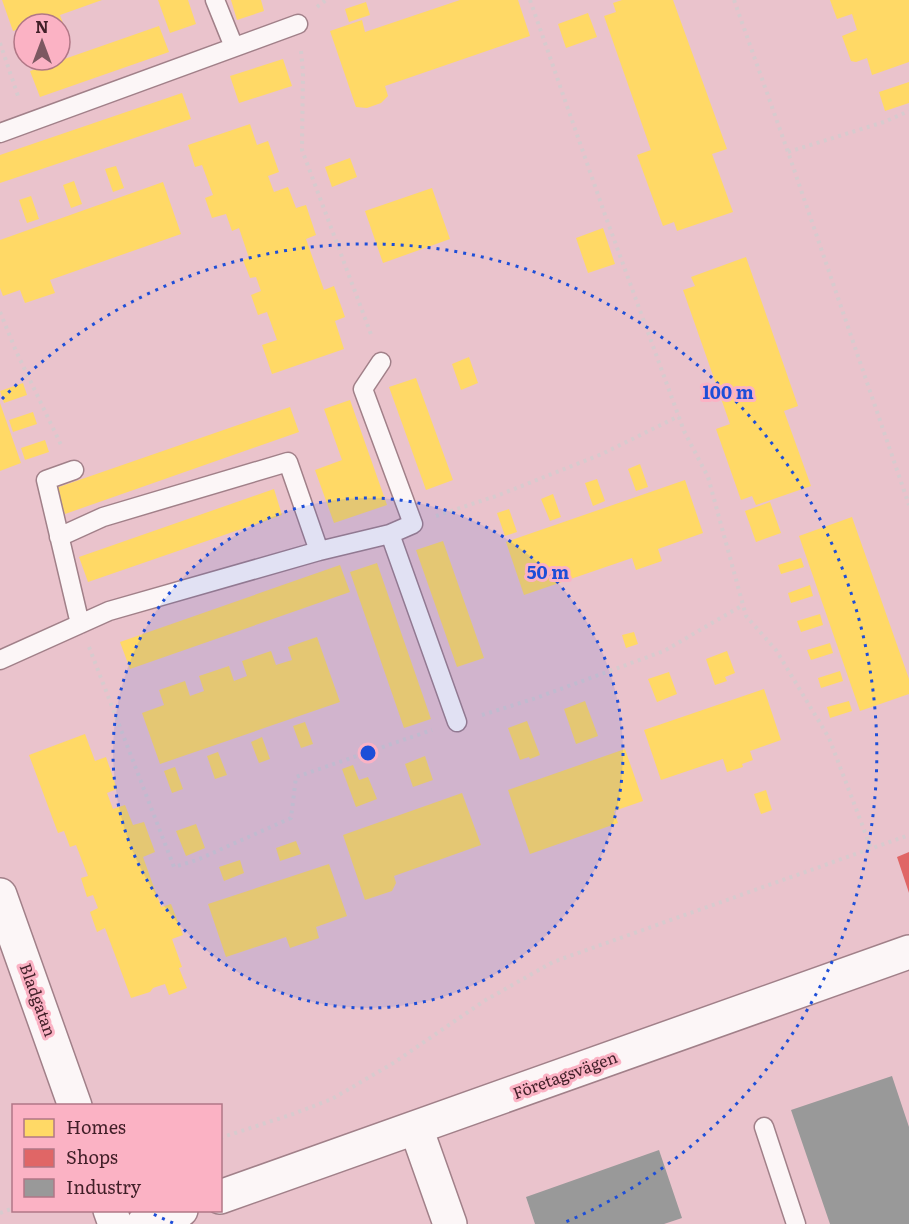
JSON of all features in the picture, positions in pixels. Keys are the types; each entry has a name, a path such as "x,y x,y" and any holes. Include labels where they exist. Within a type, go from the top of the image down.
{"street":[{"name":"Bladgatan","path":"0,895 74,1104"},
{"name":"Företagsvägen","path":"222,1196 909,952"},
{"path":"416,1128 450,1224"},
{"path":"143,1224 176,1212"}],"lane":[{"path":"215,0 234,47"},
{"path":"0,132 298,24"},
{"path":"0,660 109,611 319,551 390,534 413,524 363,388 381,362"},
{"path":"59,537 103,517 288,462 319,551"},
{"path":"74,470 46,480 80,624"},
{"path":"390,534 457,722"},
{"path":"764,1127 796,1224"}],"path":[{"path":"530,0 678,416 708,477 746,616 777,650 829,738 871,848"},
{"path":"734,0 909,505"},
{"path":"298,24 303,71 302,150 381,362"},
{"path":"0,43 27,122"},
{"path":"788,152 884,122 909,111"},
{"path":"0,312 16,351 74,470"},
{"path":"413,524 499,495 602,454 678,416"},
{"path":"80,624 174,867 197,860 291,818 296,777 457,722 536,698 664,651 743,605"},
{"path":"222,1137 293,1114 332,1098 395,1062 484,1001 553,962 909,835"}],"building: Homes":[{"path":"2,0 102,0 68,12 12,12 12,28"},
{"path":"158,0 188,0 196,24 170,33"},
{"path":"231,0 261,0 264,11 237,20"},
{"path":"460,0 518,0 530,36 385,86 388,96 381,103 367,108 356,107 330,31 362,20 365,32"},
{"path":"622,0 673,0 727,149 712,154 733,212 677,231 674,222 663,226 637,155 651,150 604,16 616,12 613,3"},
{"path":"830,0 909,0 909,62 872,75 867,58 856,62 851,61 842,36 857,30 852,14 837,19"},
{"path":"366,2 370,15 349,22 345,9"},
{"path":"588,13 597,37 566,48 558,24"},
{"path":"159,26 169,52 40,97 30,72 72,72 72,56"},
{"path":"283,59 292,86 239,103 230,76"},
{"path":"909,82 909,103 885,111 879,92"},
{"path":"182,93 191,119 0,183 0,155"},
{"path":"250,124 257,145 268,141 279,172 268,176 274,192 288,187 296,208 306,205 316,235 306,239 324,290 334,286 345,317 335,321 344,349 272,374 262,345 277,340 267,312 258,315 251,295 261,291 256,277 250,278 243,260 249,258 239,228 232,231 226,214 212,218 205,198 213,195 202,165 195,167 188,145"},
{"path":"350,158 357,177 332,187 325,167"},
{"path":"116,166 124,188 113,192 105,169"},
{"path":"74,181 82,204 71,208 63,185"},
{"path":"163,182 181,234 50,280 55,293 25,303 20,290 3,296 0,288 0,240"},
{"path":"432,188 450,239 383,263 365,211"},
{"path":"31,196 39,219 27,223 19,200"},
{"path":"603,228 615,264 588,273 576,238"},
{"path":"746,257 798,406 784,411 811,486 756,505 752,496 741,500 716,429 730,424 683,290 695,286 691,277"},
{"path":"469,357 478,383 461,390 452,364"},
{"path":"416,378 453,480 426,490 389,387"},
{"path":"23,383 27,395 4,403 0,391"},
{"path":"350,400 387,505 334,523 315,470 342,460 324,409"},
{"path":"0,403 21,463 0,471"},
{"path":"290,407 299,432 65,514 56,488"},
{"path":"33,412 37,424 13,432 9,420"},
{"path":"45,440 49,452 25,460 21,448"},
{"path":"640,464 648,487 636,491 628,469"},
{"path":"597,479 605,501 593,506 585,483"},
{"path":"685,480 703,533 658,549 662,561 636,570 632,558 524,595 506,542"},
{"path":"274,489 282,515 88,582 79,557"},
{"path":"553,494 561,517 550,521 541,499"},
{"path":"770,502 781,533 756,542 745,511"},
{"path":"509,509 517,532 505,536 497,513"},
{"path":"852,517 909,679 909,694 860,711 799,536"},
{"path":"443,541 484,658 457,667 416,550"},
{"path":"801,558 804,567 781,574 778,565"},
{"path":"377,563 431,719 404,728 350,572"},
{"path":"340,565 350,592 130,669 120,642"},
{"path":"810,585 813,596 791,603 788,593"},
{"path":"820,614 823,625 801,632 797,621"},
{"path":"634,632 638,644 626,648 622,635"},
{"path":"317,637 340,702 160,764 142,713 164,705 159,690 185,681 190,696 204,691 199,676 229,666 234,681 247,676 242,661 271,651 276,665 292,660 288,647"},
{"path":"830,643 833,653 811,660 807,650"},
{"path":"727,651 735,673 725,677 727,681 715,685 706,659"},
{"path":"840,671 843,681 821,688 818,678"},
{"path":"669,672 677,694 657,702 648,679"},
{"path":"764,689 781,740 750,751 753,760 742,764 743,767 727,772 723,759 661,780 644,730"},
{"path":"585,701 598,736 576,744 564,709"},
{"path":"849,701 852,711 830,718 827,707"},
{"path":"527,721 540,755 520,760 508,728"},
{"path":"305,722 313,744 301,748 293,726"},
{"path":"85,734 95,761 106,757 117,789 107,793 113,809 125,805 133,825 144,822 155,852 143,857 161,907 171,904 183,935 172,939 187,988 169,995 165,984 131,998 105,928 97,932 90,912 98,908 93,895 87,897 81,878 88,876 76,845 70,847 64,831 58,833 29,755"},
{"path":"262,737 270,759 259,763 251,742"},
{"path":"625,749 643,801 614,811 618,823 530,854 508,790"},
{"path":"218,752 227,775 215,779 207,756"},
{"path":"425,756 433,780 413,787 405,764"},
{"path":"353,765 359,780 368,777 377,799 356,807 342,769"},
{"path":"175,767 183,789 172,793 164,771"},
{"path":"766,790 772,810 761,814 754,794"},
{"path":"462,793 481,845 394,876 396,883 392,891 365,900 343,835"},
{"path":"196,824 205,848 186,856 176,831"},
{"path":"296,841 301,854 280,861 276,848"},
{"path":"240,860 244,873 224,881 219,867"},
{"path":"329,864 347,916 316,927 319,938 290,948 286,937 226,957 208,904"}],"building: Shops":[{"path":"909,852 909,893 897,857"}],"building: Industry":[{"path":"892,1076 909,1127 909,1224 830,1224 791,1110"},
{"path":"659,1150 682,1218 664,1224 535,1224 526,1197"}]}
